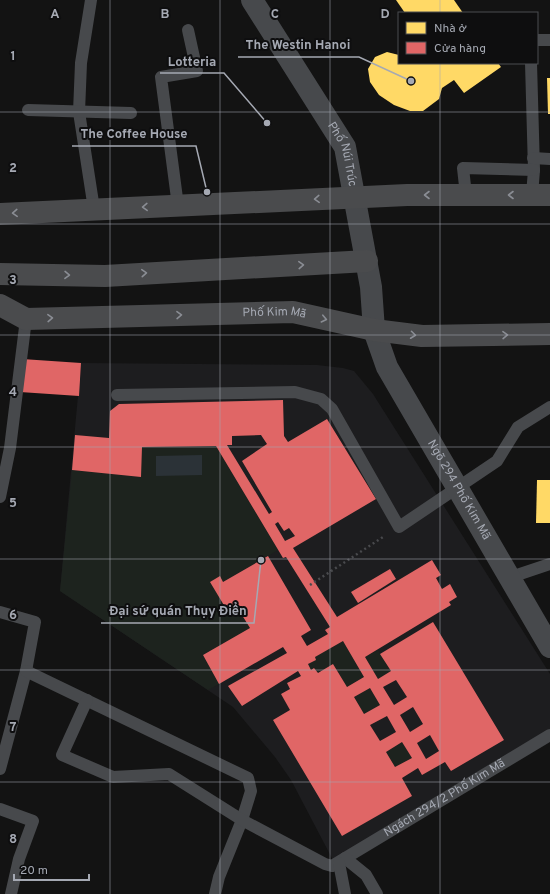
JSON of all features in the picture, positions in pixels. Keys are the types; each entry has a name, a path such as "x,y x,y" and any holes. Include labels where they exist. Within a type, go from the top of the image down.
{"main road":[{"path":"0,214 406,195 541,195"},
{"path":"0,274 105,276 367,261"},
{"name":"Phố Kim Mã","path":"0,305 26,319 293,312 374,330 422,336 550,334"}],"street":[{"name":"Phố Núi Trúc","path":"252,0 345,147 356,197 367,261 374,330"},
{"name":"Ngõ 294 Phố Kim Mã","path":"374,330 387,366 550,646"}],"lane":[{"path":"91,0 81,63 80,112 94,209"},
{"path":"178,206 161,77 197,71 188,30"},
{"path":"538,40 550,40"},
{"path":"531,64 534,164 541,195"},
{"path":"28,110 131,113"},
{"path":"466,195 463,168 534,164 550,158"},
{"path":"0,497 10,448 26,319"},
{"path":"118,395 295,392 321,399 332,409 399,527 497,461 518,427 550,408"},
{"path":"511,577 550,564"},
{"path":"0,612 35,622 26,671 0,769"},
{"path":"26,671 248,778 251,792 242,820 219,876 215,894"},
{"path":"87,700 62,755 114,777 169,774 242,820 325,864 332,866 342,860"},
{"name":"Ngách 294/2 Phố Kim Mã","path":"342,860 550,735"},
{"path":"0,809 33,821 19,859 11,894"},
{"path":"342,860 346,894"},
{"path":"342,860 366,875 377,894"}],"path":[{"path":"310,585 399,527"}],"shaded area":[{"path":"81,363 317,365 343,368 354,371 373,394 550,674 550,729 334,862 291,780 275,757 233,707 60,591"},
{"path":"216,446 278,550 223,582 220,577 211,582 228,612 237,607 250,628 203,655 219,684 208,690 60,591 72,470 140,477 142,447"},
{"path":"202,455 202,475 156,476 156,456"},
{"path":"343,641 364,677 347,687 333,664 318,673 314,668 311,670 308,664 316,660 315,657"},
{"path":"378,650 391,671 378,679 365,657"},
{"path":"370,688 380,705 364,714 354,697"},
{"path":"402,742 412,758 395,767 386,752"}],"building: Nhà ở":[{"path":"396,0 454,0 462,12 404,12"},
{"path":"387,52 398,55 398,64 499,64 501,67 464,93 454,80 442,88 439,99 423,111 410,111 394,105 379,95 370,82 368,69 375,57"},
{"path":"547,78 550,78 550,114 548,114"},
{"path":"537,480 550,480 550,523 536,523"}],"building: Cửa hàng":[{"path":"22,359 81,363 79,396 20,392"},
{"path":"283,400 284,436 288,442 327,419 376,499 293,548 337,617 432,560 441,575 436,578 442,589 450,584 457,597 449,602 451,605 365,657 378,679 391,671 380,654 433,622 504,740 451,771 445,762 422,775 418,768 402,778 412,796 342,836 273,720 290,710 281,694 290,689 287,683 301,676 298,671 242,706 228,686 287,653 283,647 219,684 203,655 250,628 237,607 228,612 210,582 220,576 223,582 268,556 311,630 301,636 307,646 328,634 325,630 330,627 286,557 283,558 216,446 142,447 141,477 72,470 75,435 109,438 110,411 119,404","holes":["261,435 267,444 242,461 272,512 269,514 227,445 232,445 232,436","278,522 284,531 289,528 295,536 285,541 275,524","343,641 364,677 347,687 333,664 318,673 314,668 311,670 308,664 316,660 315,657","396,680 407,697 394,705 383,687","370,688 380,705 364,714 354,697","413,707 423,724 410,732 400,715","387,716 396,732 380,741 370,725","430,735 439,751 426,759 417,743","402,742 412,758 395,767 386,752"]},
{"path":"390,569 396,579 358,603 351,592"}],"place":[{"name":"The Westin Hanoi","path":"411,81"},
{"name":"Lotteria","path":"267,123"},
{"name":"The Coffee House","path":"207,192"},
{"name":"Đại sứ quán Thụy Điển","path":"261,560"}]}
